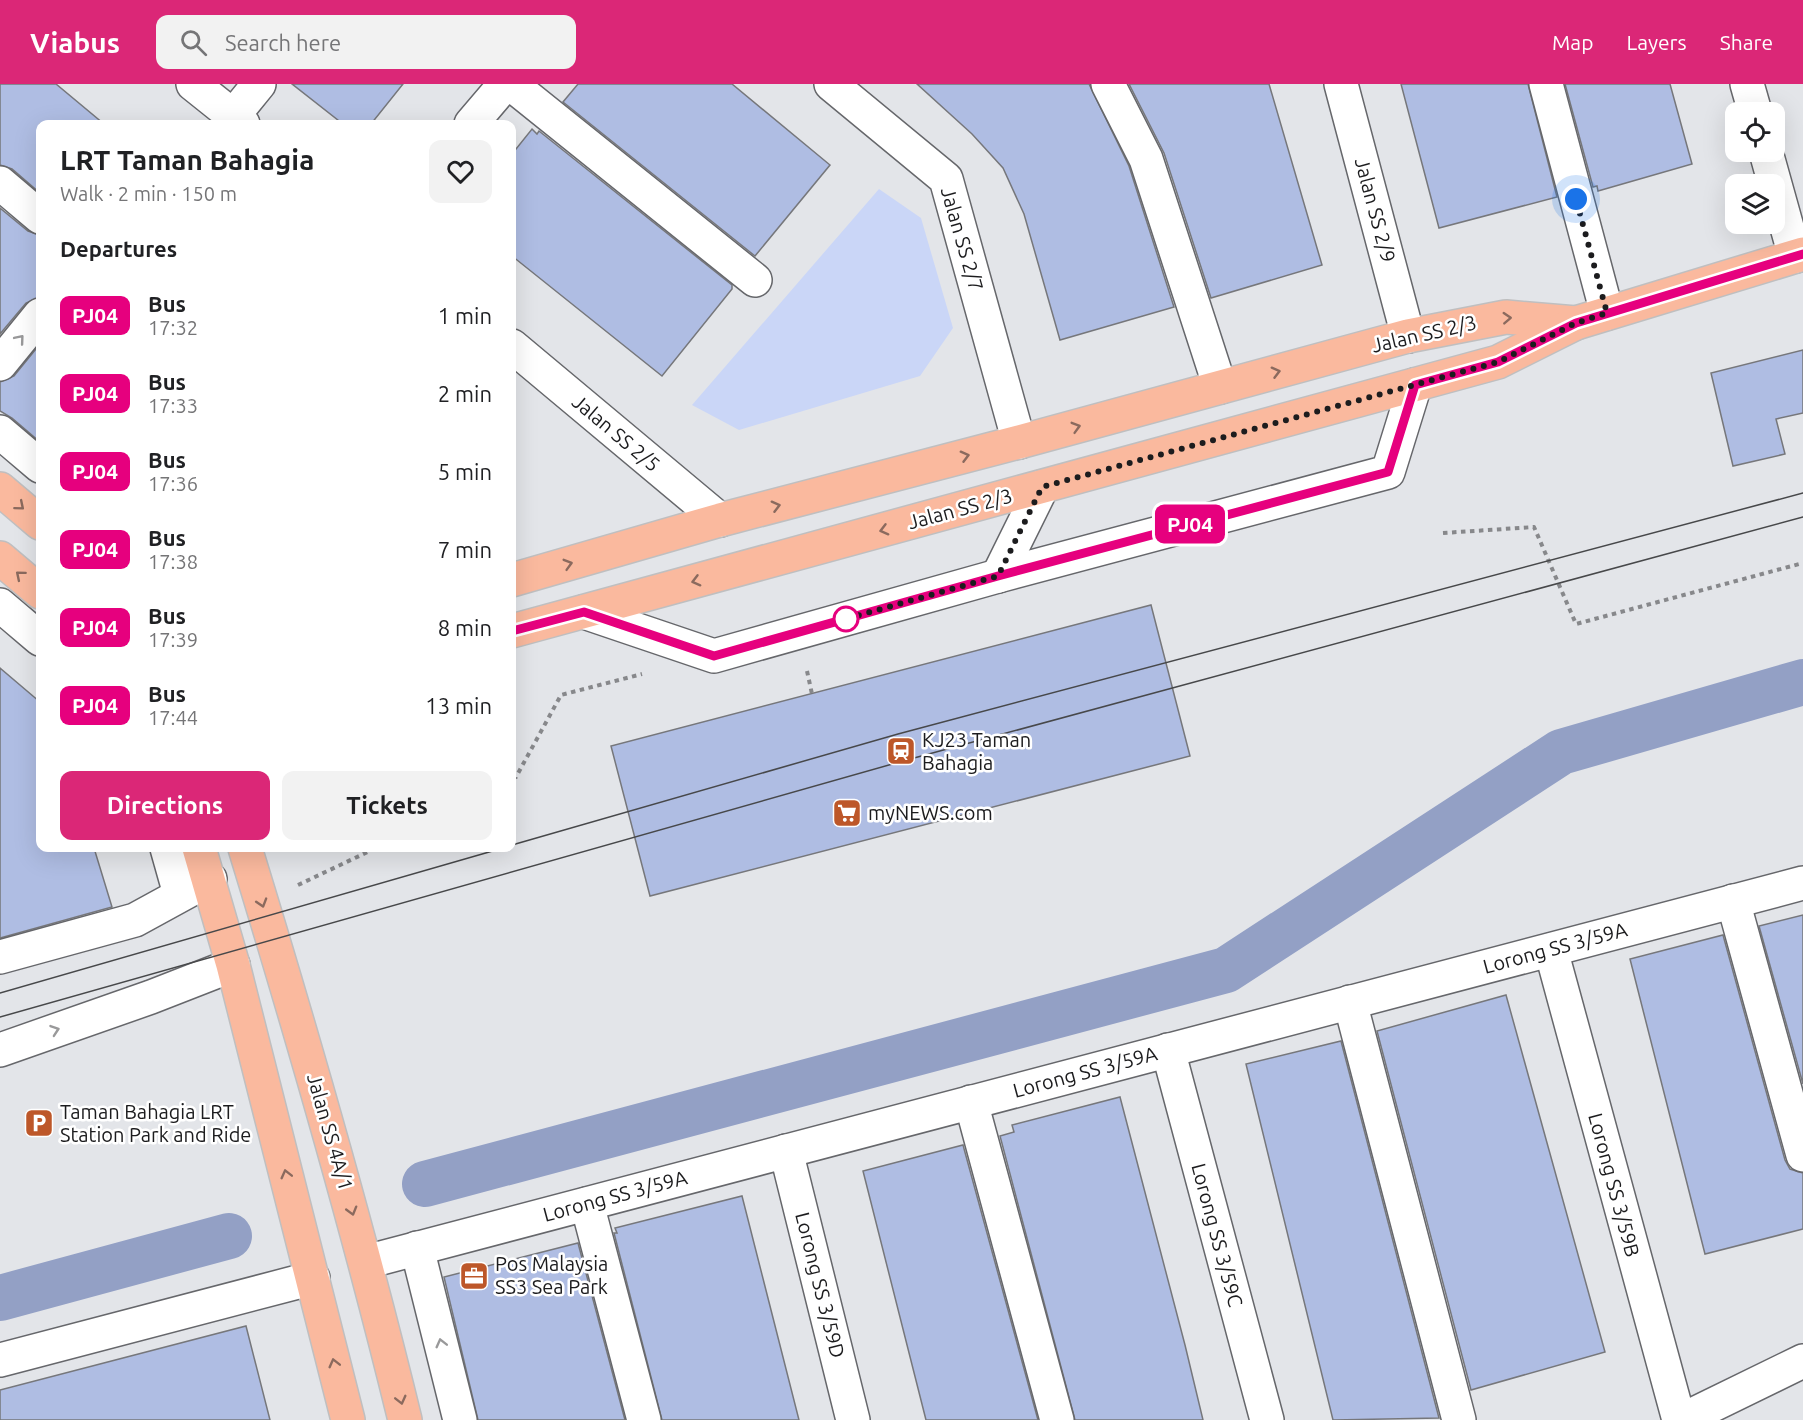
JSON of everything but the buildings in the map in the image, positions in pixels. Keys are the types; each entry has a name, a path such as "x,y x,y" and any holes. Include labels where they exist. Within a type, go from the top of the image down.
{"main road":[{"name":"Jalan SS 2/3","path":"516,630 1498,362 1576,323 1799,255"},
{"name":"Jalan SS 2/3","path":"516,579 720,520 1019,442 1408,336 1506,317 1576,323"},
{"path":"0,489 36,520"},
{"path":"0,558 36,589"},
{"path":"201,852 233,964 348,1420"},
{"name":"Jalan SS 4A/1","path":"246,852 301,1028 366,1262 405,1420"}],"street":[{"path":"217,111 259,84"},
{"path":"474,120 505,84"},
{"path":"511,84 755,280"},
{"name":"Jalan SS 2/7","path":"831,84 946,179 1019,442"},
{"path":"1108,84 1146,159 1220,387"},
{"name":"Jalan SS 2/9","path":"1341,84 1408,336"},
{"path":"1546,84 1607,313"},
{"path":"1747,84 1752,102"},
{"path":"1769,162 1799,255"},
{"path":"0,183 36,214"},
{"path":"0,364 36,320"},
{"name":"Jalan SS 2/5","path":"516,349 720,520"},
{"path":"584,612 714,656 998,576 1388,472 1415,385"},
{"path":"0,432 36,463"},
{"path":"998,576 1042,487"},
{"path":"0,605 36,636"},
{"path":"167,852 180,894"},
{"path":"0,957 135,920 210,879"},
{"name":"Lorong SS 3/59A","path":"366,1262 1803,883"},
{"path":"1733,902 1803,1155"},
{"name":"Lorong SS 3/59B","path":"1551,950 1680,1420"},
{"path":"0,1050 151,997 233,964"},
{"path":"1350,1002 1459,1420"},
{"name":"Lorong SS 3/59C","path":"1168,1050 1267,1420"},
{"path":"970,1102 1057,1420"},
{"name":"Lorong SS 3/59D","path":"786,1151 853,1420"},
{"path":"587,1204 644,1420"},
{"path":"417,1248 460,1420"},
{"path":"0,1360 313,1278"},
{"path":"1680,1420 1803,1361"}],"path":[{"path":"1443,533 1534,527 1576,624 1803,563"},
{"path":"516,777 561,695 648,672"},
{"path":"262,903 368,852"}],"shaded area":[{"path":"879,189 921,218 953,328 920,376 739,430 692,405"}],"waterway":[{"path":"425,1184 1226,970 1561,752 1803,682"},
{"path":"0,1298 229,1236"}],"tram line":[{"path":"516,844 898,734 1803,493"},
{"path":"0,1017 903,761 1803,517"},
{"path":"0,993 489,852"}],"bus line":[{"name":"PJ04","path":"516,630 584,612 714,656 998,576 1388,472 1415,385 1498,362 1576,323 1803,254"}],"place":[{"name":"KJ23 Taman Bahagia","path":"901,751"},
{"name":"myNEWS.com","path":"847,813"},
{"name":"Taman Bahagia LRT Station Park and Ride","path":"39,1123"},
{"name":"Pos Malaysia SS3 Sea Park","path":"474,1276"}],"route":[{"path":"846,619 842,620 998,576 1042,487 1498,362 1576,323 1607,313 1576,199"}]}
